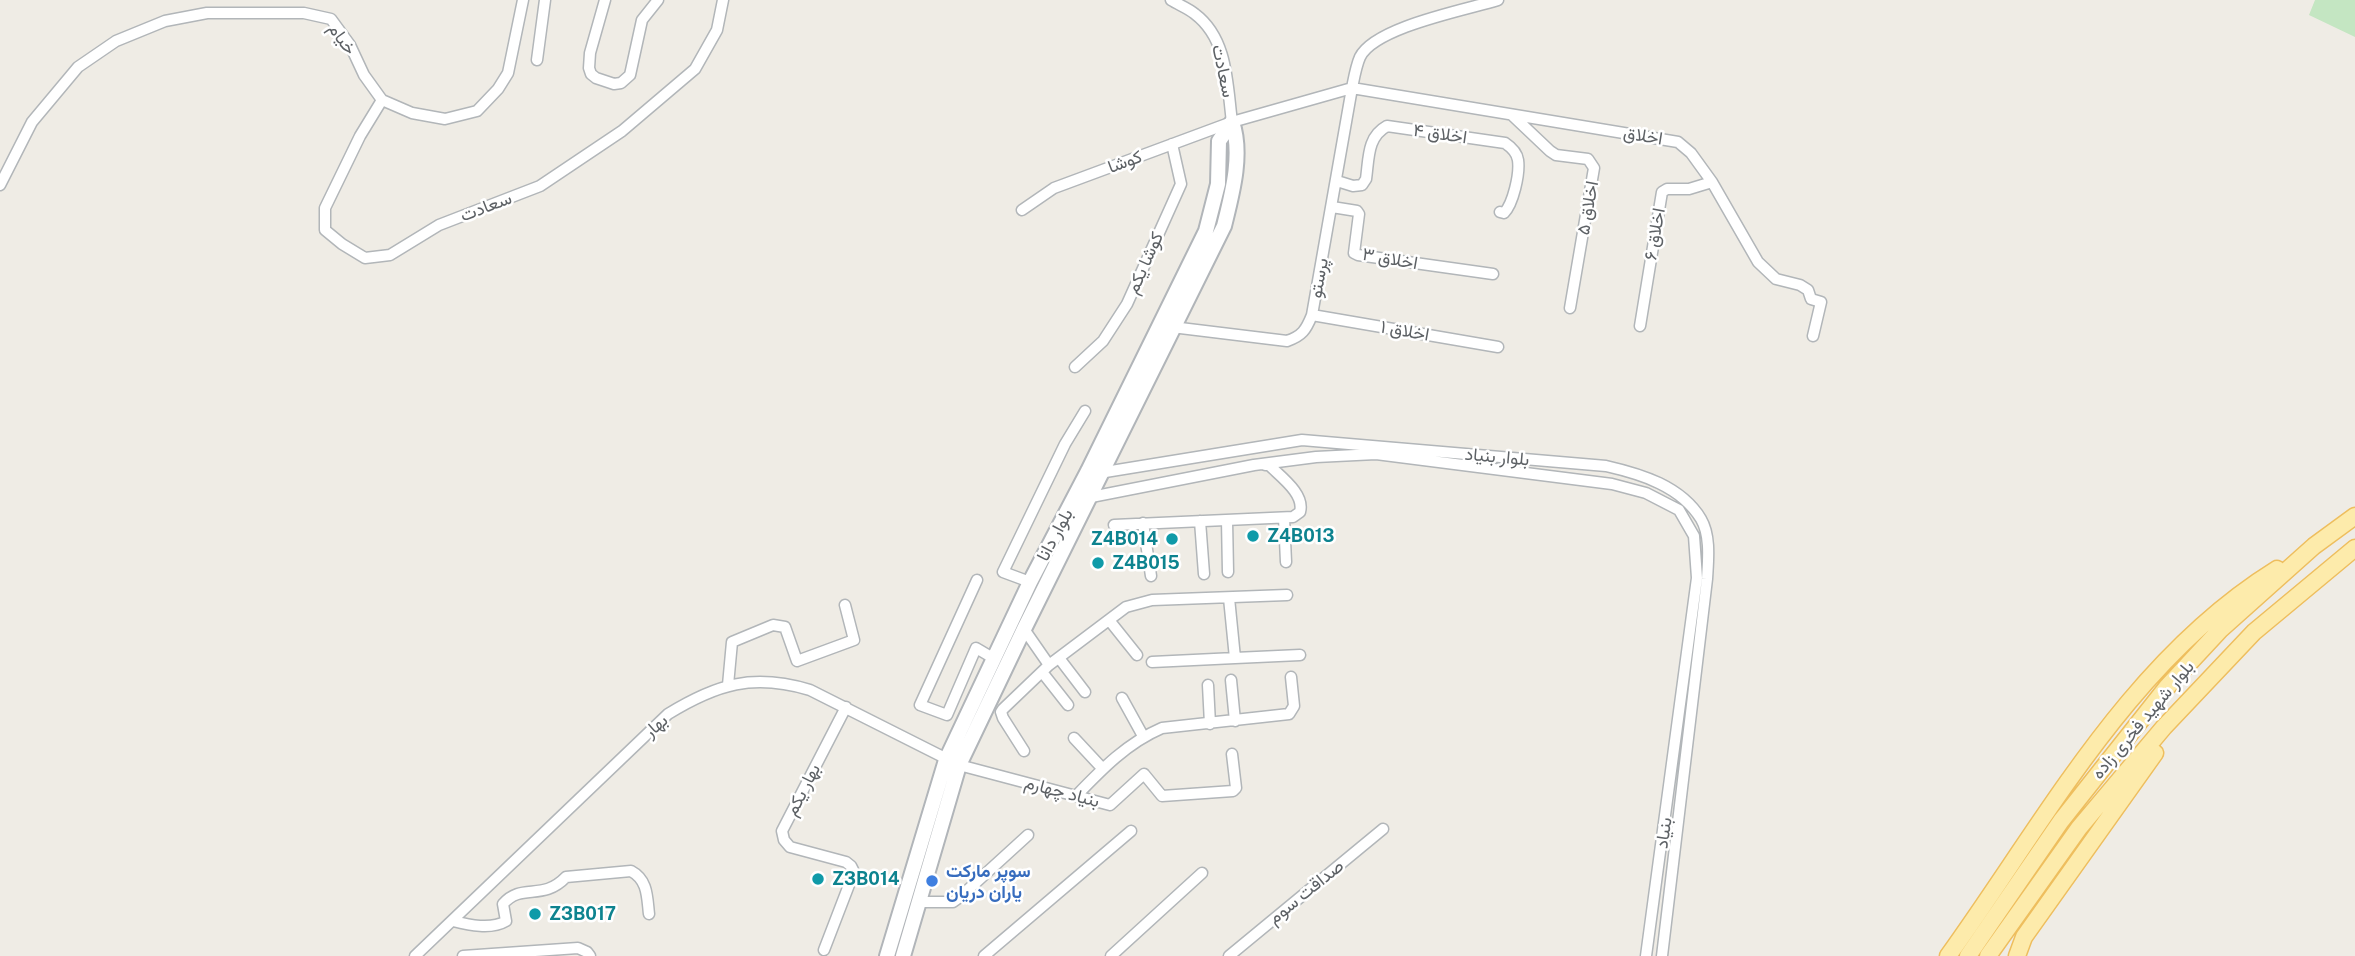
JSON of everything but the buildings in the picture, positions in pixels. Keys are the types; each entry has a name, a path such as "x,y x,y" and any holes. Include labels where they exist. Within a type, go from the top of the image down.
{"main road":[{"name":"بلوار شهید فخری زاده","path":"1968,956 2061,821 2167,687 2220,630 2314,546 2355,516"},
{"path":"1948,956 2074,771 2147,681 2244,590 2314,546"},
{"name":"بلوار شهید فخری زاده","path":"1988,956 2079,828 2164,727 2254,632 2355,548"},
{"path":"2005,956 2024,936 2193,696"},
{"path":"2017,956 2024,936"}],"street":[{"path":"382,100 412,113 445,119 477,111 498,89 508,73 523,0"},
{"path":"537,60 545,0"},
{"path":"605,0 590,53 589,68 596,78 614,85 630,75 642,20 658,0"},
{"name":"سعادت","path":"382,100 360,136 325,208 325,230 365,258 390,255 439,225 540,186 622,131 695,69 717,30 723,0"},
{"name":"سعادت","path":"1171,0 1195,14 1217,39 1224,60 1232,122"},
{"name":"پرستو","path":"1172,327 1286,341 1298,338 1306,330 1312,315 1352,88 1360,57 1378,38 1393,31 1498,0"},
{"name":"خیام","path":"0,185 32,122 78,67 116,41 165,21 207,13 304,13 331,19 350,45 364,75 382,100"},
{"path":"1232,122 1352,88"},
{"name":"اخلاق","path":"1352,88 1678,142 1691,153 1712,182 1758,262 1776,279 1800,285 1808,290 1811,299 1821,302 1813,336"},
{"name":"اخلاق ۵","path":"1512,115 1556,155 1588,159 1594,168 1570,308"},
{"name":"کوشا","path":"1022,209 1054,188 1232,122"},
{"name":"بلوار دانا","path":"903,956 953,762 1024,629 1082,497 1224,226 1233,189 1236,135 1232,122"},
{"name":"بلوار دانا","path":"1095,472 1206,231 1218,184 1219,141 1232,122"},
{"name":"اخلاق ۴","path":"1337,181 1353,186 1362,185 1366,179 1373,137 1387,126 1505,143 1518,158 1518,172 1508,208 1504,213 1500,212"},
{"name":"کوشا یکم","path":"1075,367 1103,341 1127,304 1181,184 1172,144"},
{"name":"اخلاق ۶","path":"1640,326 1662,192 1667,188 1689,188 1712,182"},
{"name":"اخلاق ۳","path":"1332,208 1357,211 1359,214 1354,253 1358,256 1493,274"},
{"name":"اخلاق ۱","path":"1312,315 1498,347"},
{"path":"1030,582 1003,572 1065,444 1085,411"},
{"name":"بلوار بنیاد","path":"1095,472 1302,440 1606,466 1639,473 1665,486 1686,502 1702,520 1709,547 1662,956"},
{"name":"بلوار بنیاد","path":"1082,497 1254,465 1316,457 1376,454 1612,484 1646,493 1679,510 1694,536 1697,578 1679,711"},
{"path":"1114,526 1284,518 1293,517 1300,512 1302,505 1297,495 1269,465 1254,465"},
{"name":"بلوار دانا","path":"887,956 953,762 993,658 1030,582 1082,497"},
{"path":"1284,518 1286,562"},
{"path":"1227,520 1228,572"},
{"path":"1200,521 1204,574"},
{"path":"1143,523 1151,576"},
{"path":"977,580 920,705 947,715 976,648 993,658"},
{"path":"1024,751 1001,712 1046,668 1126,607 1152,600 1287,595"},
{"path":"1229,598 1236,658"},
{"path":"728,685 732,642 774,625 785,628 797,661 854,640 845,604"},
{"path":"1109,620 1137,655"},
{"path":"1024,629 1068,705"},
{"path":"1152,662 1300,655"},
{"path":"1059,658 1085,692"},
{"path":"1076,796 1102,768 1143,736 1162,729 1289,714 1294,706 1290,677"},
{"path":"1231,680 1235,721"},
{"name":"بهار","path":"415,956 668,714 698,696 728,685 759,681 785,683 810,690 953,762"},
{"path":"1208,685 1210,724"},
{"path":"1122,698 1143,736"},
{"name":"بهار یکم","path":"824,950 854,872 852,866 790,847 784,840 782,831 846,707"},
{"name":"بنیاد","path":"1646,956 1679,711"},
{"path":"1074,738 1102,768"},
{"name":"بنیاد چهارم","path":"953,762 1110,805 1144,775 1162,796 1229,792 1236,788 1232,754"},
{"name":"صداقت سوم","path":"1229,956 1383,829"},
{"path":"985,956 1131,831"},
{"path":"918,902 953,902 1028,835"},
{"path":"453,920 470,926 500,925 506,921 503,904 519,893 545,891 556,887 566,877 631,871 644,881 649,915"},
{"path":"1111,956 1202,873"},
{"path":"463,956 578,948 590,956"}],"green space":[{"path":"2315,0 2355,0 2355,37 2309,15"}],"place":[{"name":"Z4B013","path":"1253,536"},
{"name":"Z4B014","path":"1172,539"},
{"name":"Z4B015","path":"1098,563"},
{"name":"Z3B014","path":"818,879"},
{"name":"سوپر مارکت یاران دریان","path":"932,881"},
{"name":"Z3B017","path":"535,914"}]}
